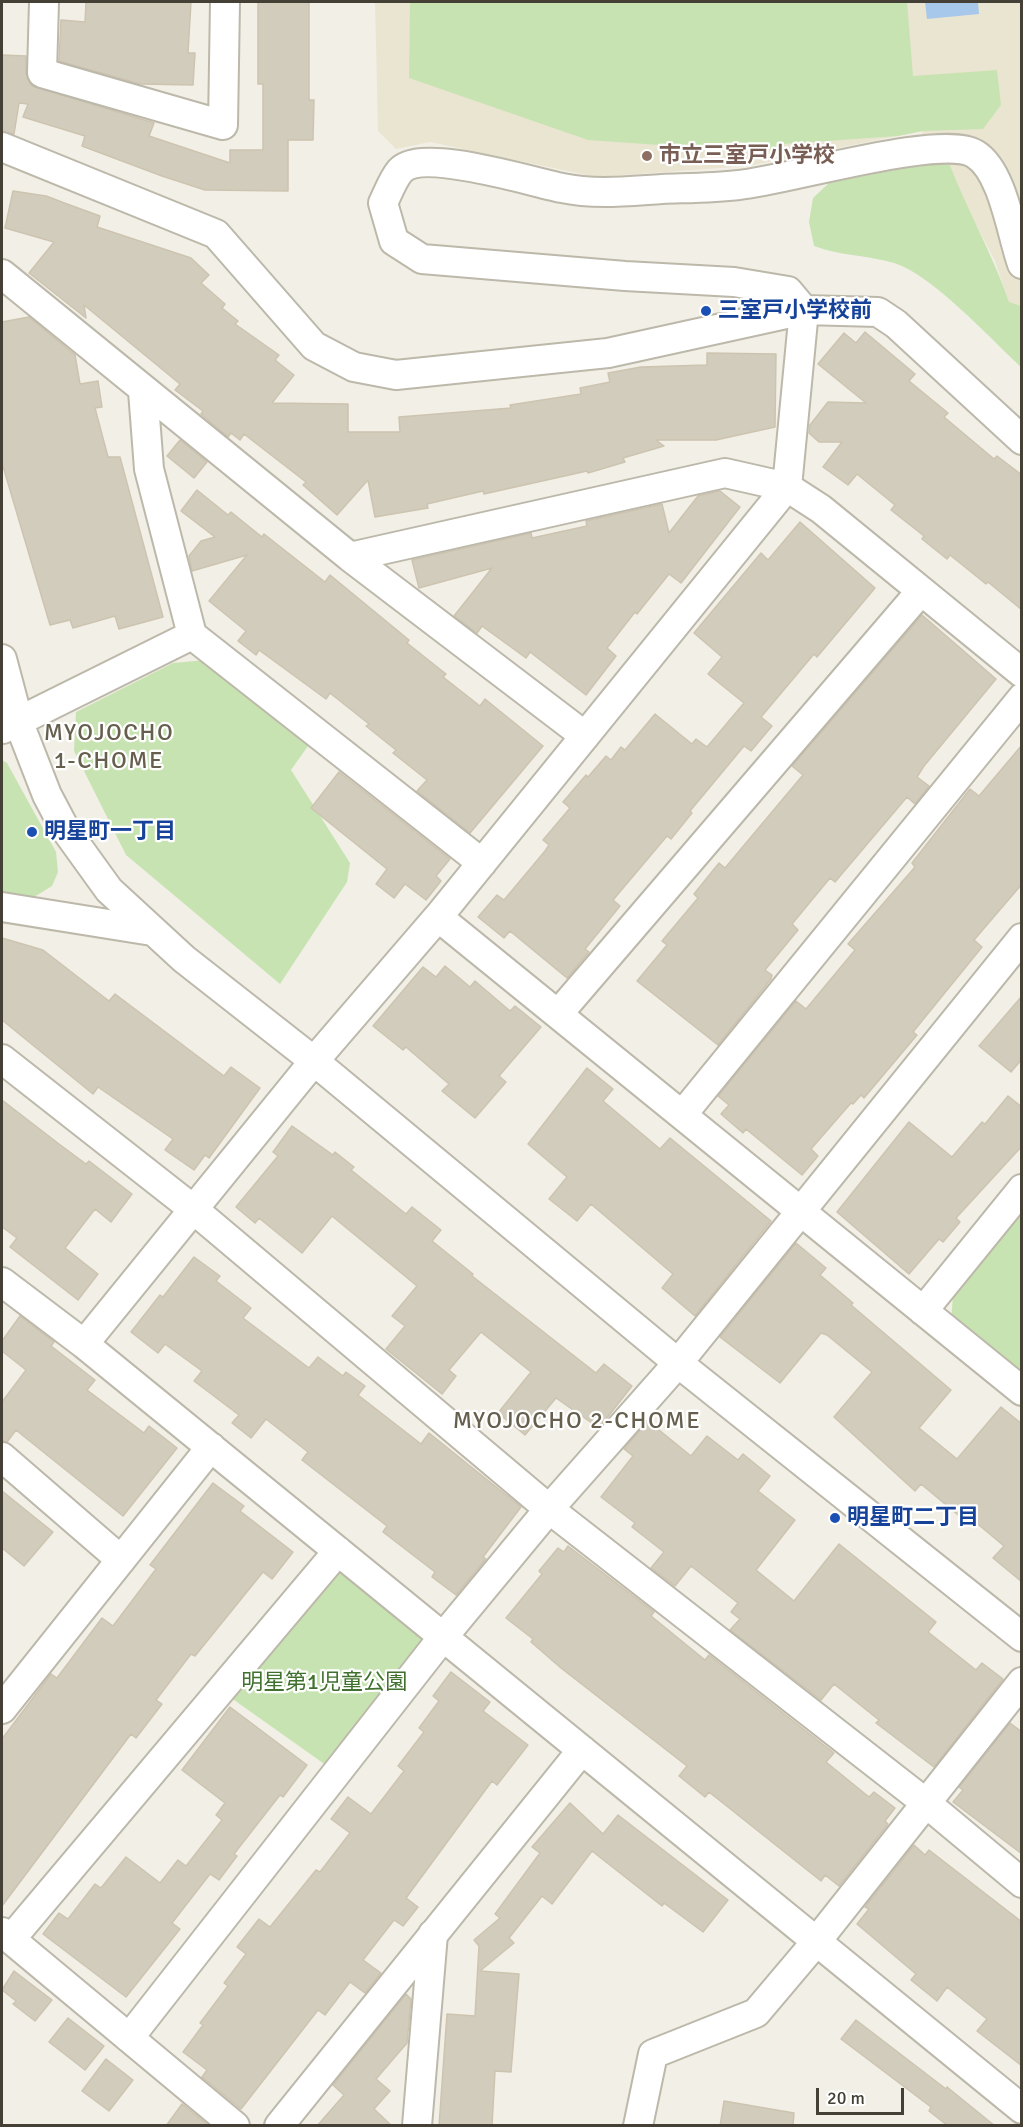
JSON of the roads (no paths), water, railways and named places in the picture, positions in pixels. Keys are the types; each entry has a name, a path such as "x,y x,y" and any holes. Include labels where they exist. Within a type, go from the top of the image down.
{"street":[{"path":"44,2 42,74 223,125 225,2"},
{"path":"2,147 216,234 314,346 354,367 396,375 608,353 804,310 878,312 896,324 1022,440"},
{"path":"84,1344 314,1061 438,917 787,488 804,310 788,291 734,282 625,276 422,259 394,240 383,203 400,170 421,161 475,168 564,189 602,192 740,185 918,151 950,148 973,152 988,164 1003,200 1022,264"},
{"path":"2,274 143,391 350,557 585,736"},
{"path":"143,391 150,469 192,635 482,862"},
{"path":"350,557 725,473 787,488 821,509 1022,673"},
{"path":"558,1014 921,591"},
{"path":"10,726 192,635"},
{"path":"2,659 10,726 65,830 109,890 184,959 314,1061 678,1363 1022,1637"},
{"path":"682,1115 1022,698"},
{"path":"2,907 152,930"},
{"path":"438,917 1022,1391"},
{"path":"129,2038 444,1637 549,1509 678,1363 1022,938"},
{"path":"2,1059 193,1209 549,1509 926,1803 1022,1883"},
{"path":"923,1311 1022,1189"},
{"path":"2,1282 84,1344 1022,2109"},
{"path":"2,1709 211,1447"},
{"path":"2,1457 121,1560"},
{"path":"235,2126 6,1936 338,1551"},
{"path":"638,2126 653,2054 756,2013 816,1942 1022,1682"},
{"path":"279,2126 582,1750"},
{"path":"417,2126 433,1934"}],"water":[{"path":"925,2 978,2 979,14 927,19"}],"place":[{"name":"市立三室戸小学校","path":"647,156"},
{"name":"三室戸小学校前","path":"706,311"},
{"name":"明星町一丁目","path":"32,832"},
{"name":"明星町二丁目","path":"835,1518"}],"district":[{"name":"MYOJOCHO 1-CHOME","path":"109,748"},
{"name":"MYOJOCHO 2-CHOME","path":"577,1422"}],"park label":[{"name":"明星第1児童公園","path":"324,1683"}]}
